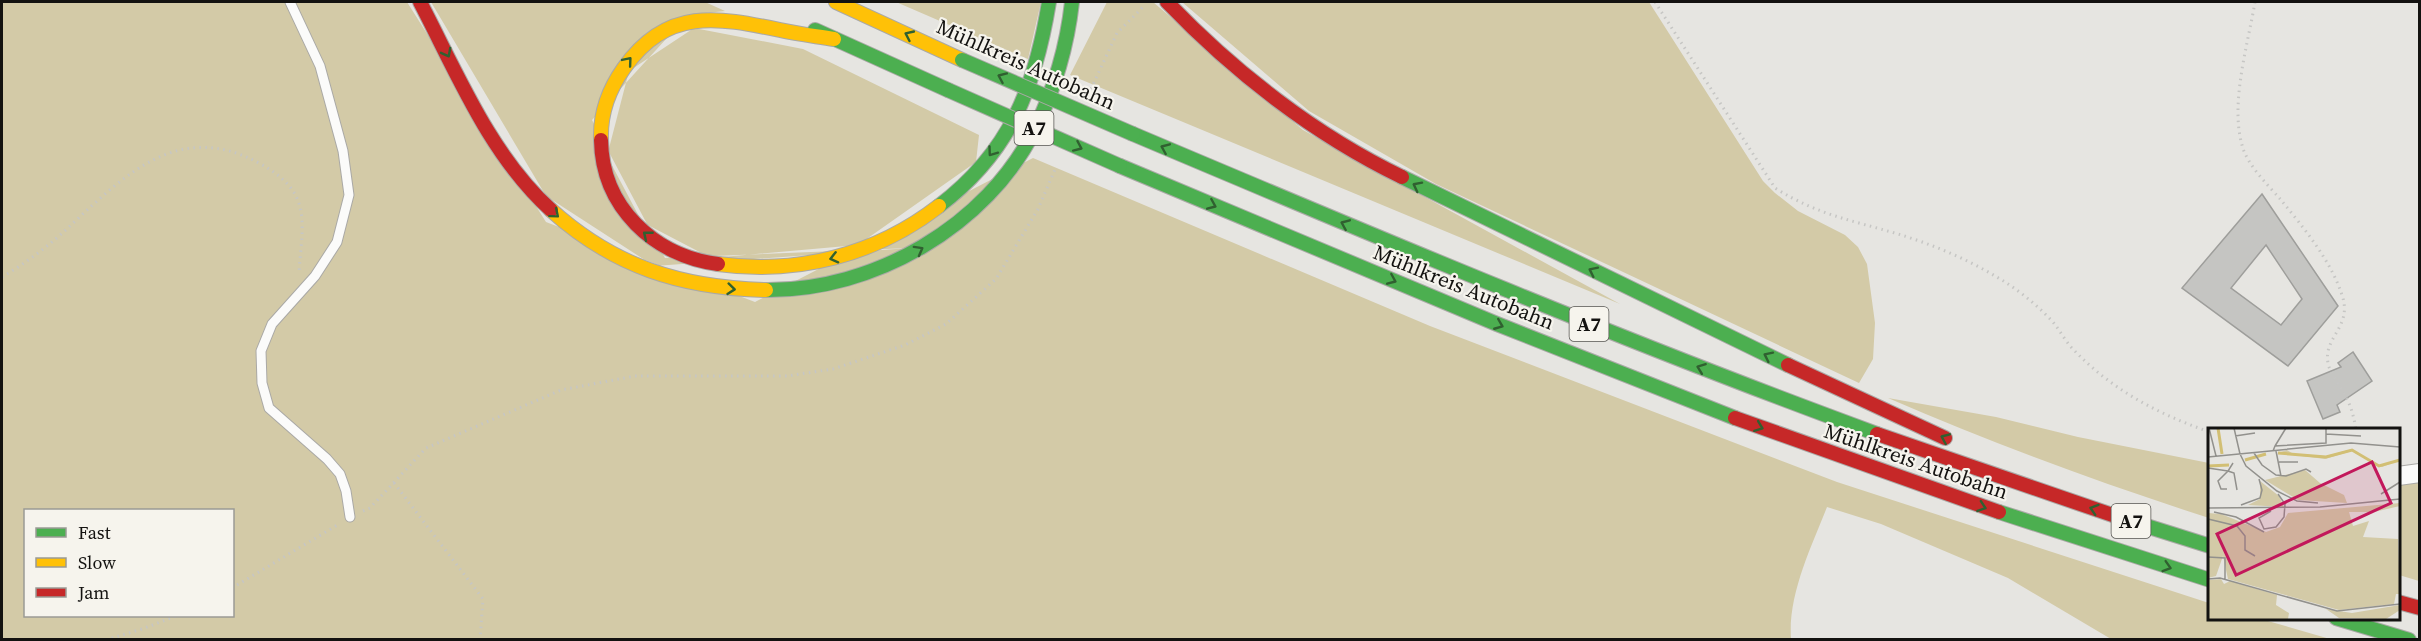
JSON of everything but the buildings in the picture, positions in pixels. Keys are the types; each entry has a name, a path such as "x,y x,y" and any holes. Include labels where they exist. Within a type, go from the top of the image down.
{"highway":[{"path":"420,2 479,112 513,167 542,203 570,227 639,268 676,280 709,287 751,291 823,286 863,275 898,262 955,226 1003,177 1026,144 1045,110 1064,51 1072,2"},
{"name":"Mühlkreis Autobahn","path":"837,2 962,60 1132,134 1637,344 1803,408 2052,496 2208,545"},
{"path":"834,39 742,20 718,19 694,21 673,27 654,37 637,50 622,68 611,88 599,130 606,180 616,201 634,224 657,243 684,257 716,264 755,267 795,266 835,259 874,246 907,231 937,211 961,189 987,160 1010,128 1026,96 1038,57 1049,2"},
{"path":"1167,2 1261,88 1338,141 1385,169 1821,381 1954,442"},
{"name":"Mühlkreis Autobahn","path":"783,15 1120,166 1456,307 1783,436 2041,527 2208,579"},
{"path":"1992,460 2052,496"},
{"path":"2400,603 2420,608"},
{"path":"2343,620 2409,639"}],"street":[{"path":"2400,476 2420,473"}],"lane":[{"path":"290,2 320,66 343,152 349,195 337,242 315,276 272,324 261,351 261,383 269,408 327,459 340,474 346,491 350,517"}],"path":[{"path":"1090,92 1118,33 1148,2"},
{"path":"1655,2 1774,189 1798,203 1828,215 1930,245 1993,275 2037,305 2054,323 2070,346 2110,382 2156,411 2208,431"},
{"path":"2255,2 2238,108 2242,148 2254,167 2310,238 2331,270 2342,295 2346,311 2328,351 2328,365 2354,414 2356,428"},
{"path":"2,277 41,250 129,172 172,152 196,148 220,150 250,158 274,171 288,182 301,206 303,224 299,273 301,292"},
{"path":"234,587 350,517 370,508 426,448 561,390 635,376 787,376 833,369 905,345 946,324 996,279 1038,209 1056,166"},
{"path":"394,483 483,599 480,639"},
{"path":"106,639 142,629 171,617"}],"shaded area":[{"path":"2,2 407,2 546,222 755,302 1033,158 1430,326 1837,482 2208,603 2208,620 2264,620 2330,639 2111,639 2008,578 1881,524 1827,507 1797,588 1791,622 1791,639 2,639"},
{"path":"431,2 705,2 725,11 688,15 592,120 665,258 910,248 654,266 546,196"},
{"path":"896,2 1041,2 1028,59"},
{"path":"1107,2 1153,2 1303,130 1620,304 1070,75"},
{"path":"1182,2 1649,2 1763,181 1798,211 1845,235 1858,247 1867,264 1875,323 1873,359 1859,383 1436,184 1309,111"},
{"path":"694,28 803,49 979,135 976,162 858,245 711,258 642,222 607,156 629,71"},
{"path":"1888,398 1996,417 2078,437 2208,463 2208,518 2047,462"},
{"path":"2419,478 2419,581 2400,575 2400,481"}],"traffic: fast":[{"path":"939,206 964,185 984,163 1015,116 1036,63 1049,2"},
{"path":"766,290 807,287 847,279 886,265 923,246 957,223 988,195 1014,164 1042,114 1063,51 1072,2"},
{"path":"815,30 948,90"},
{"path":"962,60 1133,134"},
{"path":"948,90 1120,166"},
{"path":"1133,134 1596,326 1877,434"},
{"path":"1120,166 1497,324 1735,418"},
{"path":"1402,177 1788,365"},
{"path":"1999,512 2208,579"},
{"path":"2124,519 2208,545"},
{"path":"2343,620 2409,640"}],"traffic: slow":[{"path":"836,2 962,60"},
{"path":"601,140 604,111 610,93 624,68 640,48 658,34 676,26 694,21 714,20 834,39"},
{"path":"718,264 748,267 777,266 834,258 889,237 915,223 939,206"},
{"path":"551,210 599,246 651,271 706,285 766,290"}],"traffic: jam":[{"path":"420,2 492,139 529,188 551,210"},
{"path":"1167,2 1220,53 1277,100 1338,142 1402,177"},
{"path":"601,140 604,164 611,187 622,207 636,224 653,239 673,251 718,264"},
{"path":"1788,365 1945,438"},
{"path":"1735,418 1999,512"},
{"path":"1877,434 2124,519"},
{"path":"2400,603 2420,608"}]}
